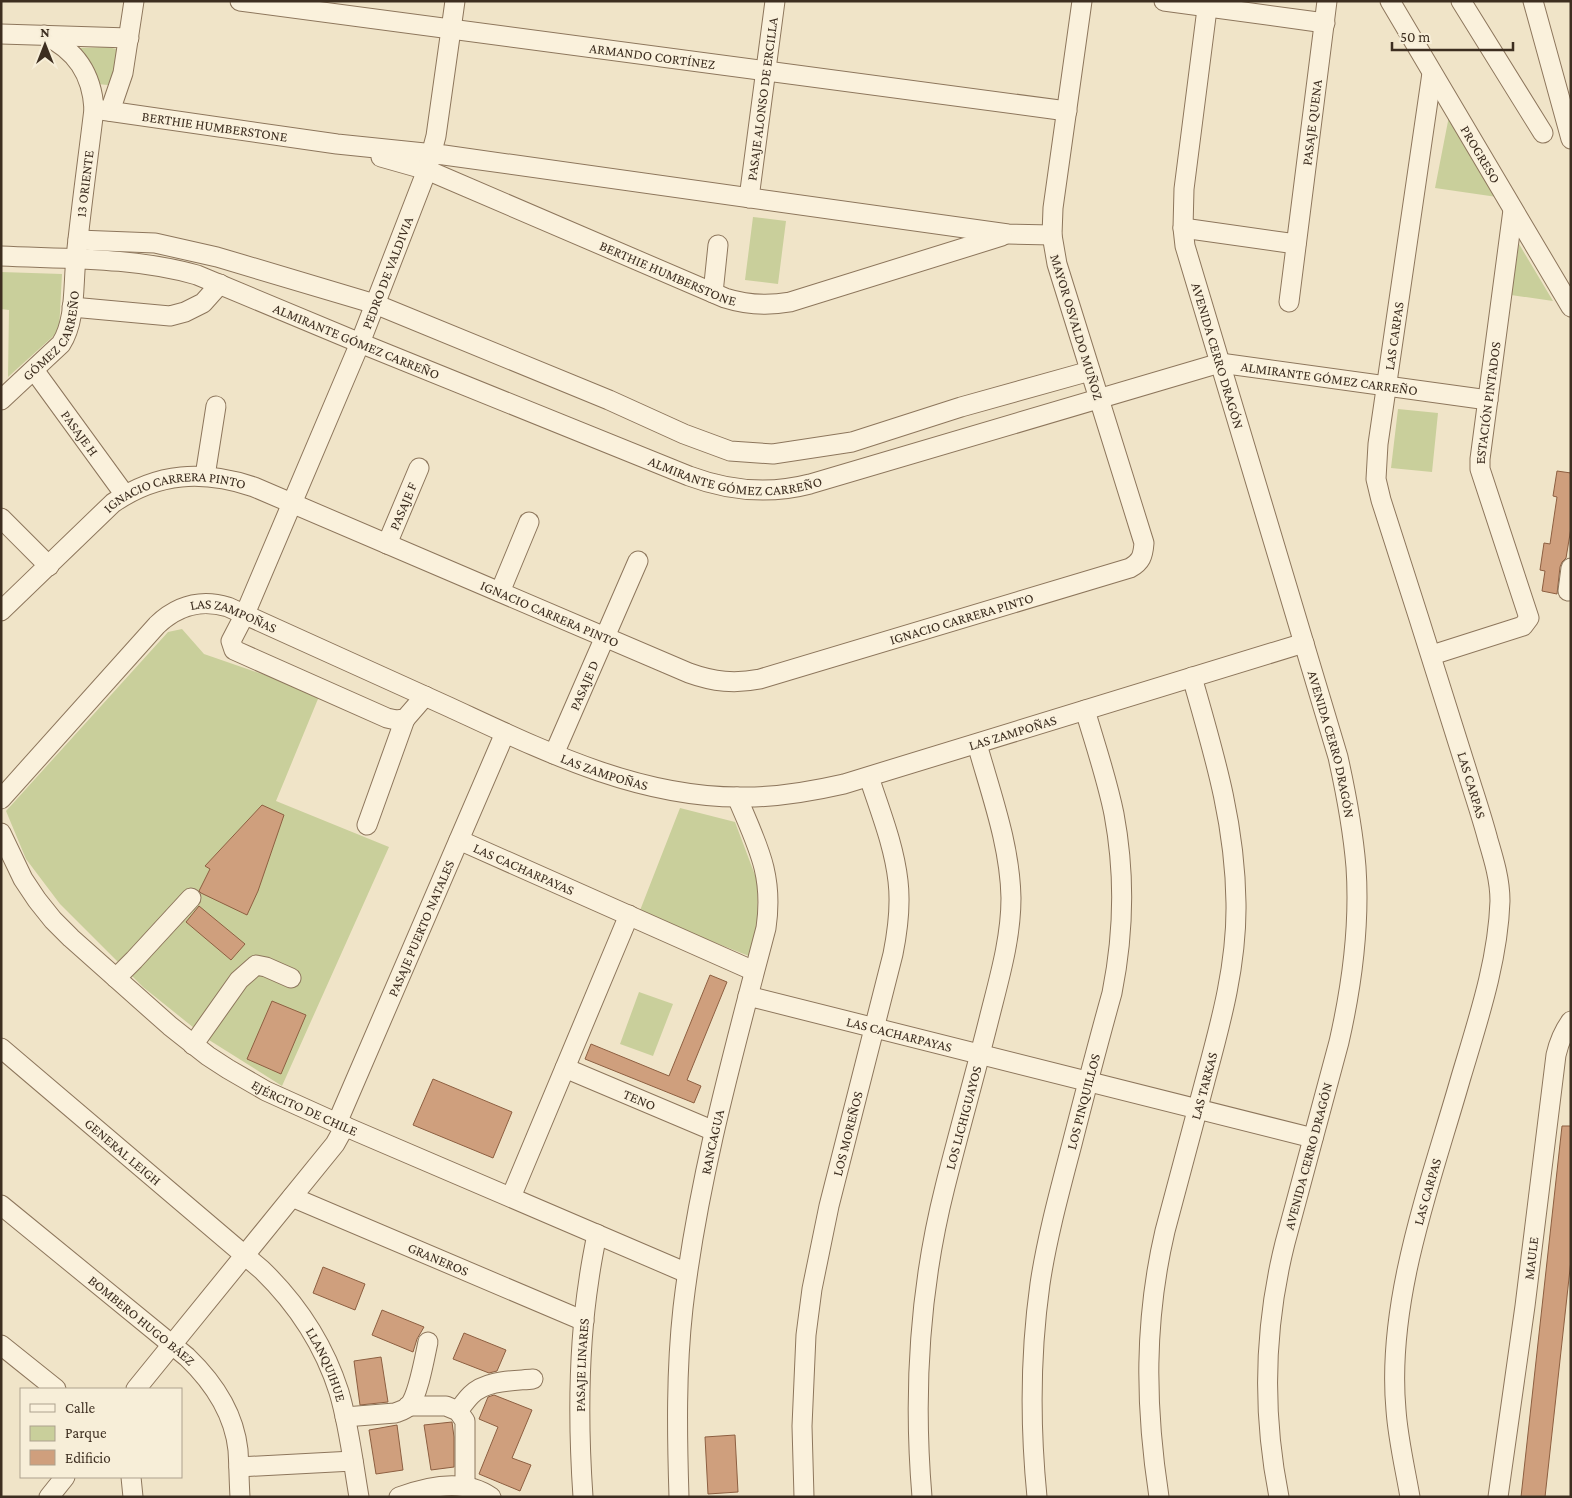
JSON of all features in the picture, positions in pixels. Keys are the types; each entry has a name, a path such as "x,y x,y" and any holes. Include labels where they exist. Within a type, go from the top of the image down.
{"street":[{"name":"13 ORIENTE","path":"76,259 102,110 123,73 134,1"},
{"name":"ARMANDO CORTÍNEZ","path":"240,1 1066,111"},
{"name":"PEDRO DE VALDIVIA","path":"405,719 387,718 234,650 231,641 245,614 360,343 429,162 436,136 455,1"},
{"name":"PASAJE ALONSO DE ERCILLA","path":"749,198 775,1"},
{"name":"MAYOR OSVALDO MUÑOZ","path":"1082,1 1053,208 1052,235 1057,264 1144,543 1142,559"},
{"path":"1164,1 1207,4 1324,22"},
{"name":"PASAJE QUENA","path":"1289,302 1327,1"},
{"name":"PROGRESO","path":"1390,1 1571,307"},
{"path":"1461,1 1543,133"},
{"path":"1533,1 1565,93 1571,139"},
{"name":"AVENIDA CERRO DRAGÓN","path":"1207,4 1184,189 1183,228 1190,263 1338,757 1344,784 1356,867 1357,895 1354,949 1346,1011 1279,1267 1271,1316 1268,1353 1268,1399 1272,1454 1279,1497"},
{"path":"1,34 129,38"},
{"path":"44,35 65,47 81,65 102,110"},
{"name":"LAS CARPAS","path":"1410,1497 1396,1409 1396,1342 1412,1246 1484,998 1497,936 1500,899 1499,883 1490,847 1376,479 1378,451 1432,74"},
{"name":"BERTHIE HUMBERSTONE","path":"102,110 338,144 429,162 749,198 1008,234 1052,235"},
{"name":"BERTHIE HUMBERSTONE","path":"429,162 713,293 751,304 790,302 1008,234"},
{"name":"ESTACIÓN PINTADOS","path":"1432,655 1523,626 1529,618 1480,469 1513,210"},
{"path":"1183,228 1296,244"},
{"path":"78,240 156,243 217,257 375,304 609,400 684,434 730,451 773,454 852,442 961,407 1090,370"},
{"path":"713,293 718,245"},
{"name":"ALMIRANTE GÓMEZ CARREÑO","path":"1,256 76,259 146,264 172,268 220,284 360,343 707,483 743,490 776,490 801,486 1220,363 1488,400"},
{"name":"GÓMEZ CARREÑO","path":"1,400 55,351 66,337 71,320 76,259"},
{"path":"72,307 170,316 203,304 220,284"},
{"name":"PASAJE H","path":"34,370 125,495"},
{"path":"205,476 216,406"},
{"name":"PASAJE F","path":"387,544 419,468"},
{"name":"IGNACIO CARRERA PINTO","path":"1,612 113,503 144,486 164,479 178,477 205,476 237,481 254,487 702,678 729,683 760,680 1130,568 1142,559"},
{"path":"1,518 49,566"},
{"path":"500,592 529,522"},
{"name":"PASAJE D","path":"554,754 638,562"},
{"path":"1568,591 1571,568"},
{"name":"LAS ZAMPOÑAS","path":"2,798 166,616 188,605 209,603 228,607 505,733 578,764 643,784 676,791 737,797 791,795 869,777 1304,642"},
{"name":"LAS TARKAS","path":"1159,1497 1149,1401 1148,1347 1150,1320 1158,1260 1220,1028 1229,985 1234,950 1236,904 1232,848 1224,794 1192,677"},
{"path":"368,825 405,719 425,696"},
{"name":"LOS PINQUILLOS","path":"1037,1497 1032,1429 1032,1374 1039,1293 1055,1209 1117,968 1122,919 1119,848 1114,812 1085,710"},
{"name":"PASAJE PUERTO NATALES","path":"137,1388 335,1144 341,1124 505,733"},
{"name":"LOS LICHIGUAYOS","path":"922,1497 918,1454 917,1388 922,1312 935,1228 944,1187 1008,940 1011,898 1010,877 1003,834 976,744"},
{"name":"LOS MOREÑOS","path":"804,1497 802,1426 806,1335 812,1289 829,1206 896,935 899,898 898,881 891,846 869,777"},
{"name":"RANCAGUA","path":"679,1497 677,1421 679,1346 687,1273 704,1174 768,916 769,904 767,878 761,853 737,797"},
{"name":"EJÉRCITO DE CHILE","path":"1,833 23,879 53,920 193,1045 246,1081 341,1124 687,1273"},
{"name":"LAS CACHARPAYAS","path":"459,840 754,971"},
{"path":"116,978 190,898"},
{"path":"511,1197 629,915"},
{"path":"193,1045 239,980 256,966 266,966 292,978"},
{"name":"LAS CACHARPAYAS","path":"748,996 1313,1138"},
{"name":"MAULE","path":"1498,1497 1525,1306 1556,1055 1564,1031 1571,1021"},
{"name":"GENERAL LEIGH","path":"1,1048 245,1255"},
{"name":"TENO","path":"565,1068 714,1131"},
{"name":"GRANEROS","path":"292,1197 584,1321"},
{"name":"BOMBERO HUGO BÁEZ","path":"1,1205 200,1369 221,1398 234,1431 238,1449 240,1497"},
{"name":"PASAJE LINARES","path":"583,1497 580,1401 584,1321 597,1234"},
{"name":"LLANQUIHUE","path":"245,1255 278,1286 306,1322 330,1367 345,1417 359,1497"},
{"path":"345,1417 400,1412 408,1406 414,1398 428,1342"},
{"path":"1,1345 55,1388"},
{"path":"458,1411 472,1394 487,1385 533,1379"},
{"path":"408,1406 446,1406 458,1411 465,1421 465,1486"},
{"path":"239,1467 353,1461"},
{"path":"49,1497 64,1478"},
{"path":"131,1478 133,1497"},
{"path":"400,1497 421,1490 453,1485 476,1489 491,1497"}],"green space":[{"path":"108,47 116,49 118,63 108,85 97,84 91,63 79,48"},
{"path":"1450,111 1497,197 1435,188"},
{"path":"753,217 786,221 778,284 745,280"},
{"path":"1519,244 1553,301 1511,295"},
{"path":"1,272 62,274 59,331 8,377 9,310 1,309"},
{"path":"1398,409 1438,413 1432,472 1391,468"},
{"path":"182,629 204,654 320,694 276,801 389,847 282,1086 209,1040 143,987 60,904 26,859 6,811 168,632"},
{"path":"680,808 735,822 758,883 757,924 749,956 639,913"},
{"path":"639,992 673,1004 653,1056 620,1044"}],"building":[{"path":"1557,471 1571,473 1571,528 1566,558 1560,567 1557,594 1542,591 1545,571 1540,570 1544,543 1550,544 1557,497 1553,496"},
{"path":"262,805 284,815 258,891 247,915 199,891 210,869 205,866"},
{"path":"199,906 245,944 231,960 186,922"},
{"path":"710,975 727,982 687,1080 701,1086 694,1103 585,1059 591,1044 669,1076"},
{"path":"272,1001 306,1015 281,1074 247,1059"},
{"path":"433,1079 512,1112 493,1158 413,1125"},
{"path":"1562,1126 1571,1126 1571,1260 1545,1497 1521,1497"},
{"path":"323,1267 365,1284 355,1310 313,1293"},
{"path":"382,1310 424,1327 417,1339 413,1352 372,1335"},
{"path":"464,1333 506,1350 497,1371 489,1373 453,1359"},
{"path":"381,1357 388,1402 360,1405 354,1361"},
{"path":"494,1395 532,1410 512,1458 531,1465 520,1491 479,1474 498,1427 479,1419 488,1397"},
{"path":"452,1422 454,1467 431,1470 424,1425"},
{"path":"397,1425 403,1470 376,1474 369,1430"},
{"path":"735,1435 738,1492 708,1494 705,1437"}]}
